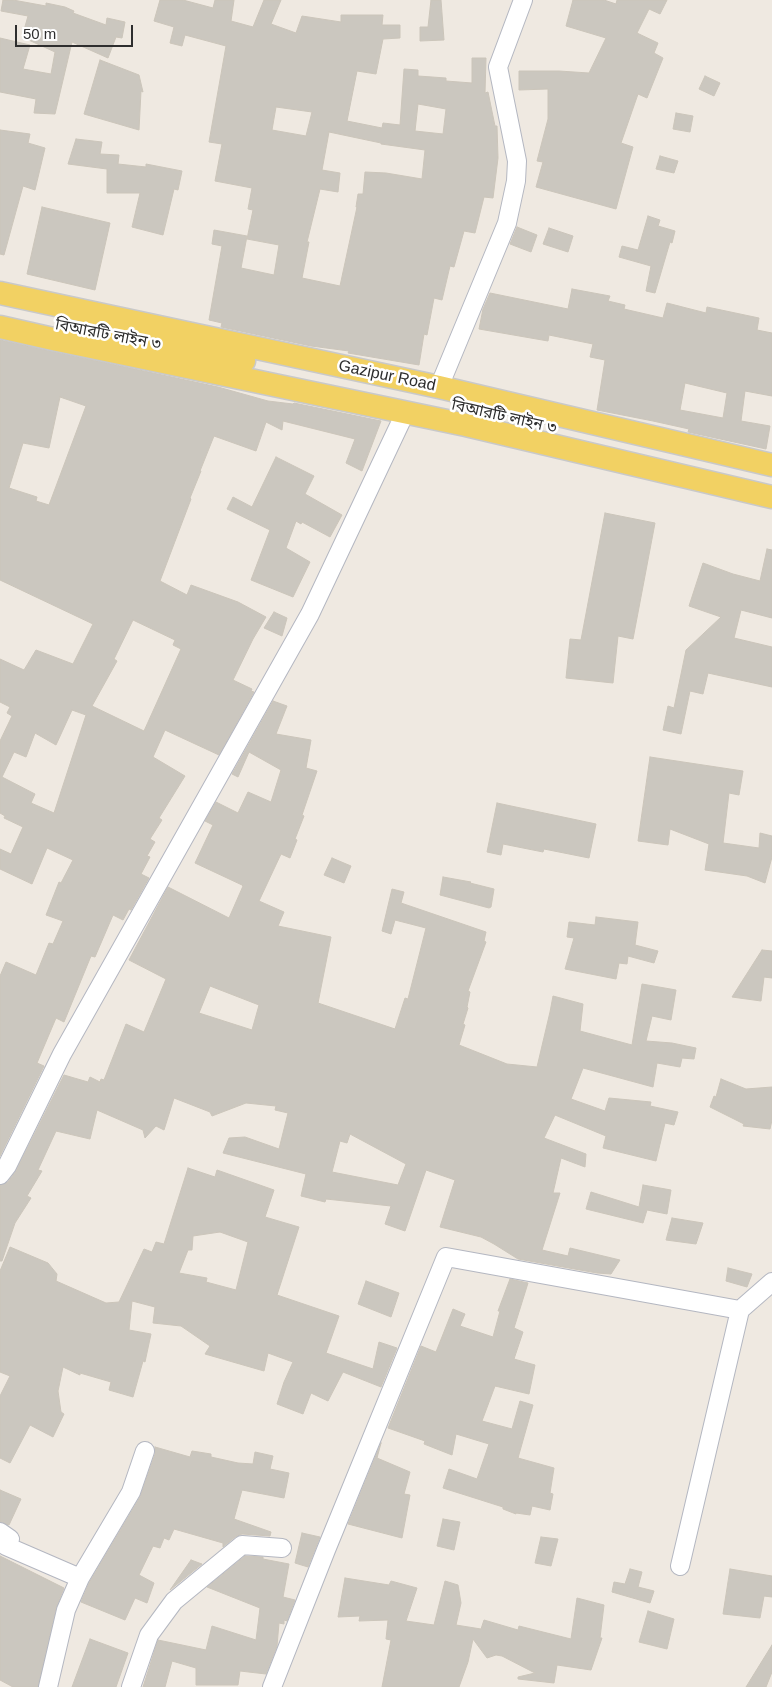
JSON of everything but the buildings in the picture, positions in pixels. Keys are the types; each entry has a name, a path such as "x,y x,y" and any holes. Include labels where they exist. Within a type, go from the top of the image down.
{"main road":[{"name":"Gazipur Road","path":"0,293 439,387 772,464"},
{"name":"বিআরটি লাইন ৩","path":"0,313 317,374 772,478"},
{"name":"Gazipur Road","path":"0,326 53,339 466,425 772,497"}],"street":[{"path":"439,387 507,223 516,181 516,161 498,67 523,0"},
{"path":"0,1175 7,1166 62,1054 310,614 405,413"},
{"path":"272,1687 446,1257 740,1310"},
{"path":"680,1566 740,1310 772,1282"},
{"path":"48,1687 66,1610 80,1578 130,1492 145,1451"},
{"path":"0,1532 10,1539 6,1546 80,1578"},
{"path":"131,1687 149,1635 174,1601 242,1545 282,1548"}]}
